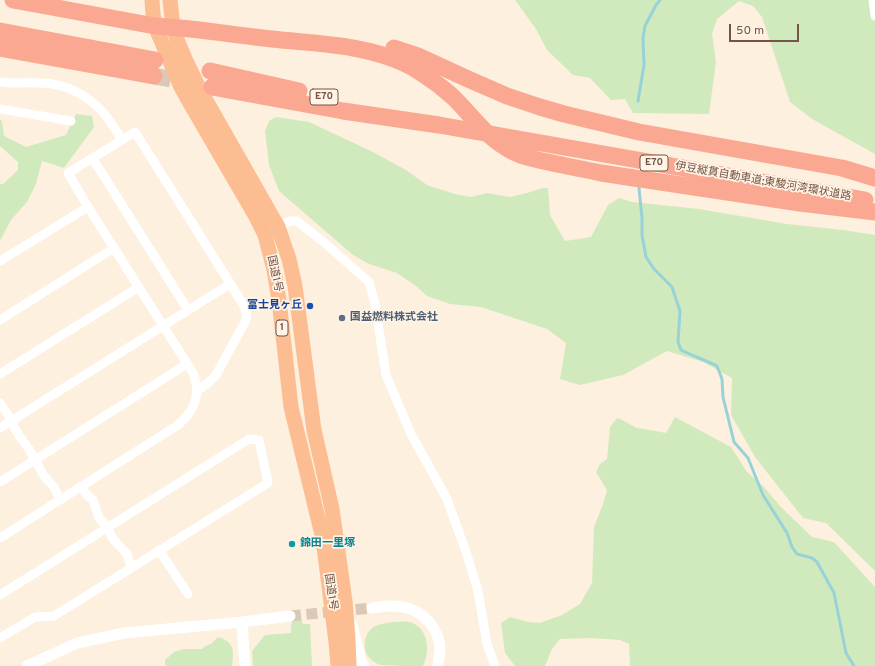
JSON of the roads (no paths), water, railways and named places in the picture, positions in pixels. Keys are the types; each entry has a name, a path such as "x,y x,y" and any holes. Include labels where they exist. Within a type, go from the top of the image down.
{"highway":[{"path":"13,0 153,14 172,14 272,39 349,47 383,54 424,74 454,98 500,144 518,154 601,173 801,196 875,212"},
{"path":"76,0 153,14"},
{"name":"国道1号","path":"153,14 171,65 187,98 255,216 264,235 274,270 280,300 291,407 323,539 338,666"},
{"path":"172,14 211,24 365,41 385,45 418,56 507,96 540,108 638,132 842,168 875,178"},
{"name":"国道1号","path":"172,14 178,42 200,90 278,227 289,259 295,286 314,430 332,508 345,601 349,666"},
{"path":"0,31 154,68 0,48"},
{"name":"伊豆縦貫自動車道;東駿河湾環状道路","path":"211,79 343,111 439,125 506,137 801,196 875,202"}],"street":[{"path":"873,0 875,16"},
{"path":"0,82 50,83 70,88 100,109 122,140"},
{"path":"0,109 71,120"},
{"path":"0,538 178,425 192,410 197,391 193,373 68,173 135,132 243,304 247,315 245,322 216,375 197,391"},
{"path":"92,159 188,310"},
{"path":"0,262 88,207"},
{"path":"264,235 290,221 297,222 326,244 369,282 375,304 386,375 411,434 448,499 478,591 487,644 495,666"},
{"path":"0,320 114,248"},
{"path":"0,428 230,284"},
{"path":"0,374 139,288"},
{"path":"0,482 187,364"},
{"path":"0,403 4,407 14,427 29,448 44,476 50,482 60,499"},
{"path":"0,596 249,439 259,440 268,483 54,616 35,617 0,638"},
{"path":"81,486 86,494 93,500 99,518 108,528 113,540 127,554 133,567"},
{"path":"159,550 188,594"},
{"path":"345,601 361,661 364,666"},
{"path":"372,608 385,606 403,607 418,612 427,619 438,638 440,648 438,666"},
{"path":"26,666 77,643 124,633 290,616"},
{"path":"242,622 245,666"}],"waterway":[{"path":"638,101 644,65 643,38 645,26 660,0"},
{"path":"639,188 642,235 646,257 654,269 672,287 680,311 678,342 681,350 717,366 722,379 723,397 734,442 748,458 763,495 787,533 792,547 797,554 812,558 817,562 834,593 846,653 854,666"}],"tunnel":[{"path":"154,76 193,83"},
{"path":"290,616 372,608"}],"place":[{"name":"富士見ヶ丘","path":"310,306"},
{"name":"国益燃料株式会社","path":"342,318"},
{"name":"錦田一里塚","path":"292,544"}]}
